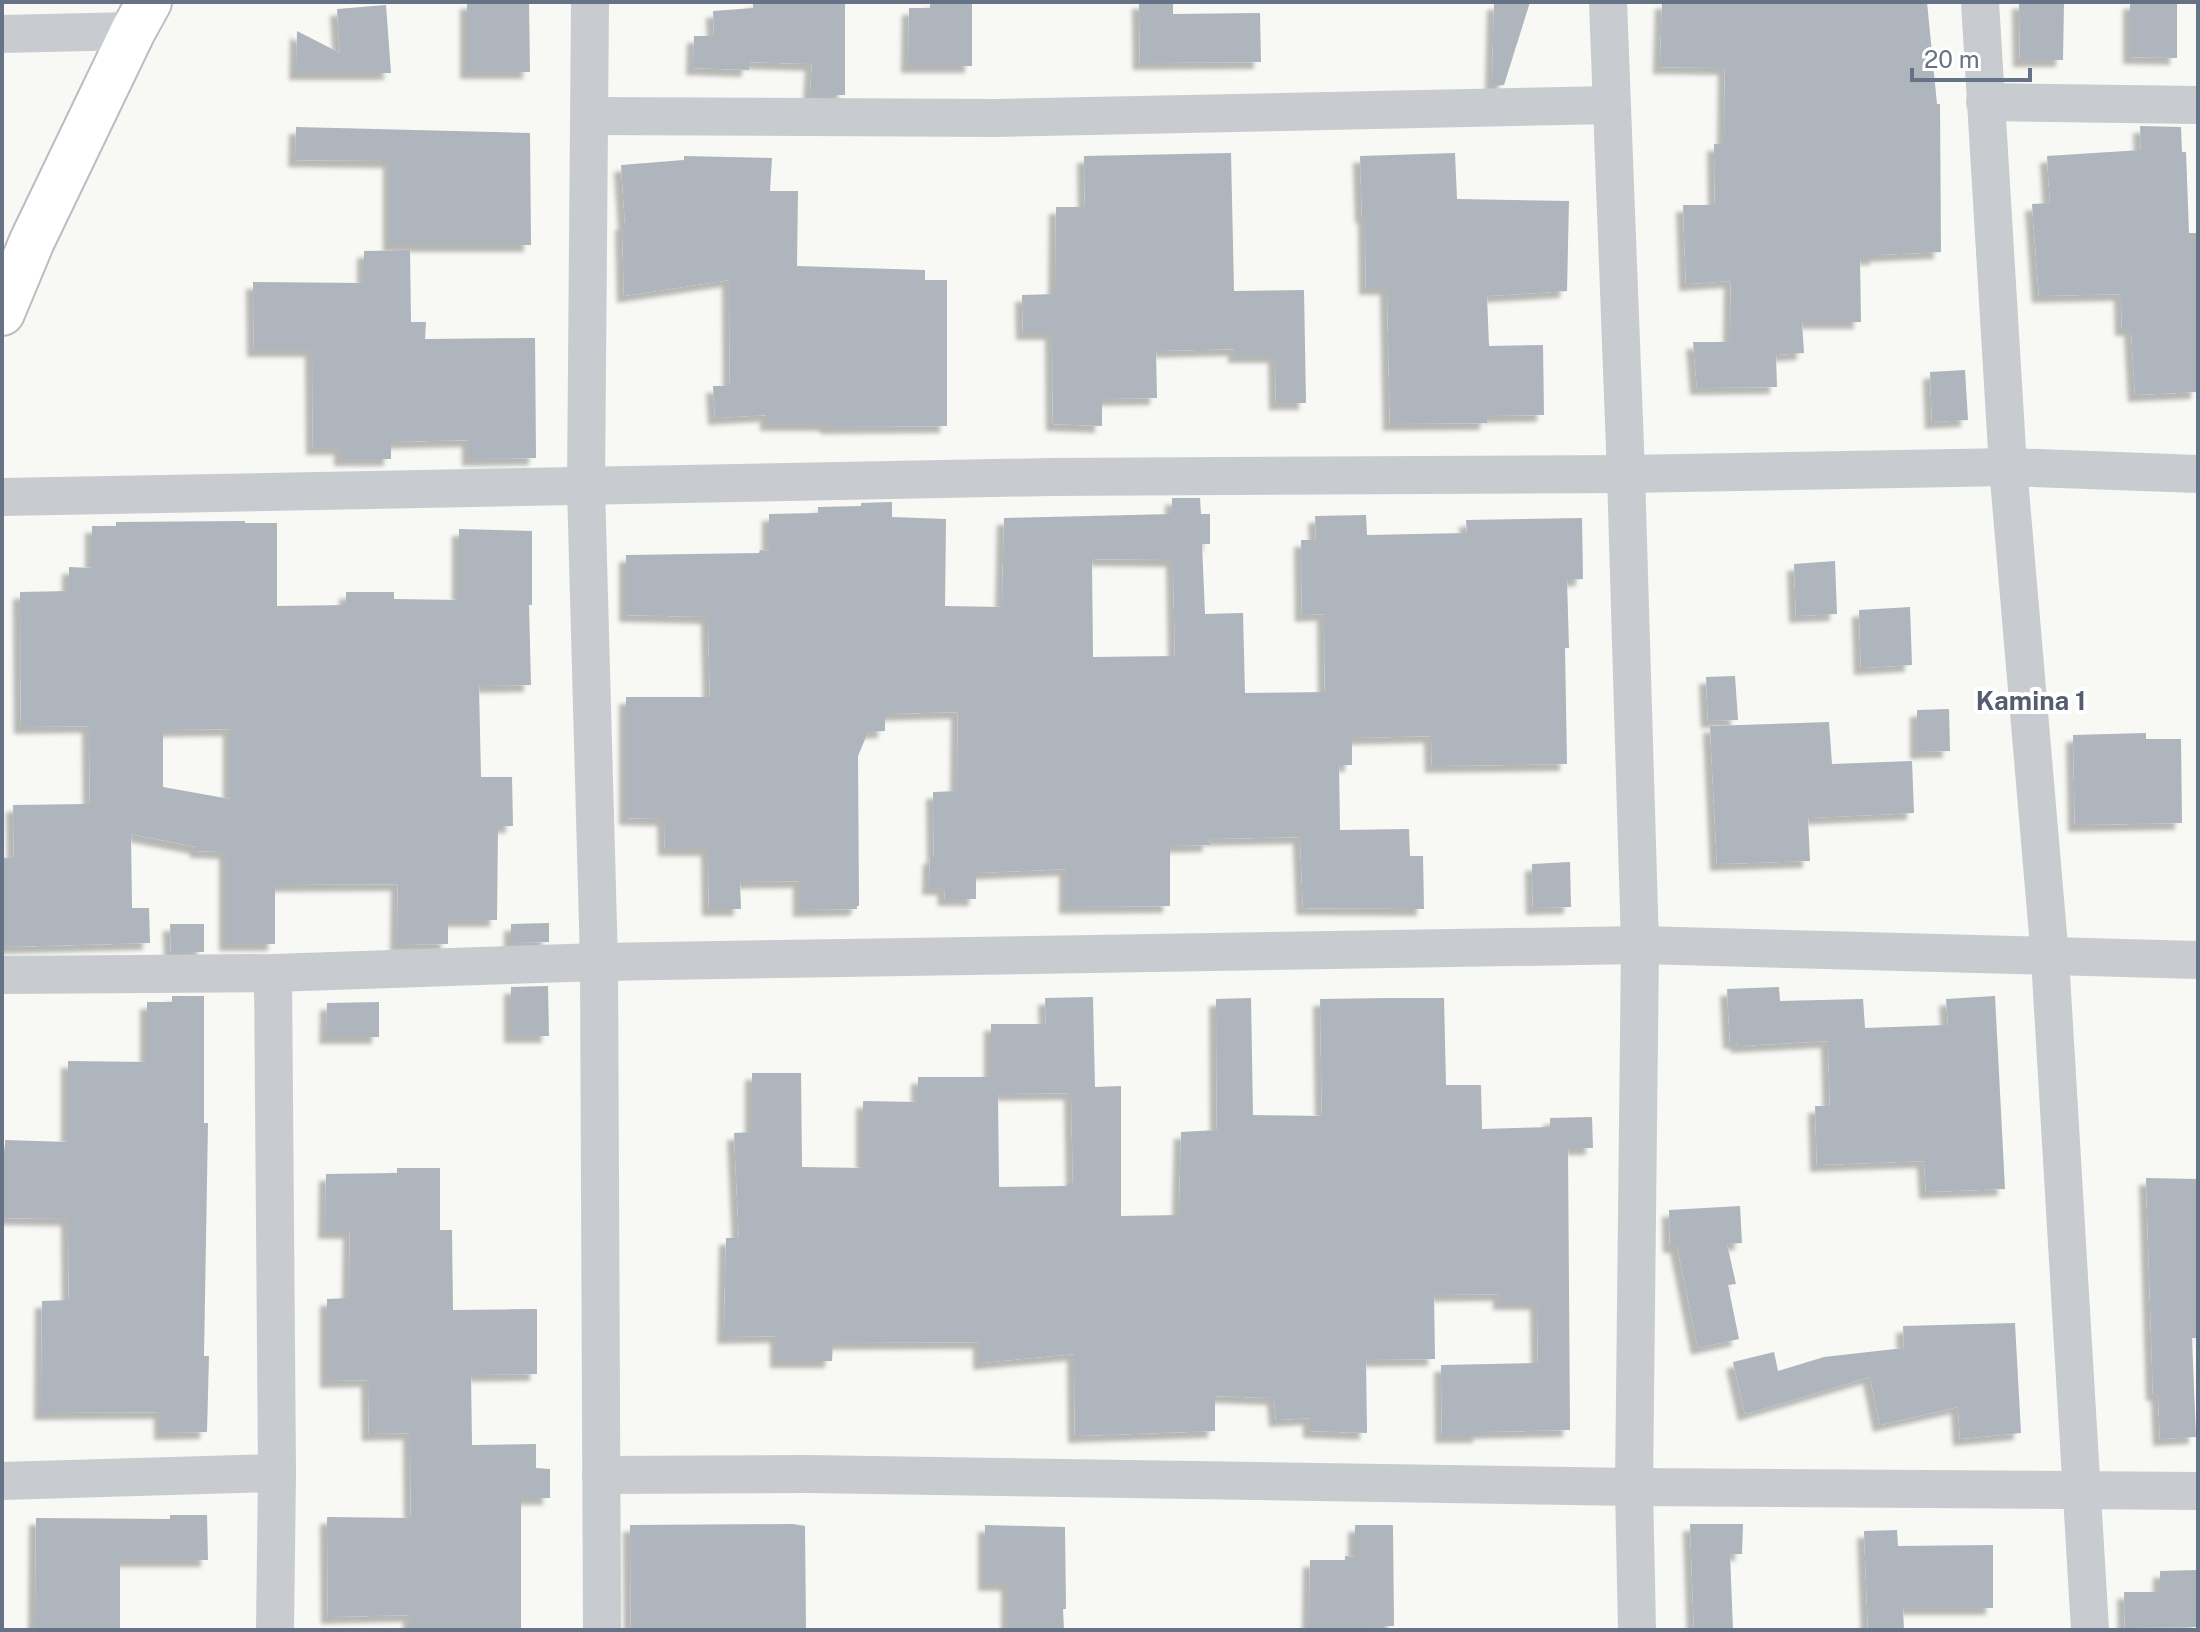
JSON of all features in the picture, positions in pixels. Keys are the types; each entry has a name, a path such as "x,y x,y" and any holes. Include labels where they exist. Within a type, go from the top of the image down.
{"street":[{"path":"590,2 586,487 599,962 602,1630"},
{"path":"1608,2 1640,945 1634,1487 1637,1630"},
{"path":"1980,2 2008,467 2050,958 2090,1630"},
{"path":"2,34 141,16"},
{"path":"2,313 32,241 141,16"},
{"path":"1985,102 2198,105"},
{"path":"590,116 996,118 1611,105"},
{"path":"2,497 1050,477 1626,474 2008,467 2198,474"},
{"path":"2,975 273,973 599,962 1640,945 2198,960"},
{"path":"273,973 277,1473 275,1630"},
{"path":"2,1481 277,1473"},
{"path":"601,1475 807,1474 1634,1487 2198,1491"}],"building":[{"path":"467,2 529,2 530,72 467,72"},
{"path":"753,2 845,2 845,95 810,95 812,64 749,62 749,70 693,68 694,36 714,36 713,11 753,8"},
{"path":"930,2 972,2 972,66 908,66 909,8 930,8"},
{"path":"1139,2 1173,2 1173,14 1260,13 1261,62 1140,63"},
{"path":"1530,2 1504,85 1492,86 1494,3"},
{"path":"1662,2 1927,2 1937,104 1940,104 1941,252 1860,258 1861,322 1802,322 1804,353 1776,355 1777,387 1697,388 1693,342 1730,342 1731,281 1686,284 1683,205 1715,205 1714,144 1724,144 1725,68 1660,67"},
{"path":"2019,2 2064,2 2063,60 2020,60"},
{"path":"2130,2 2177,2 2177,58 2130,57"},
{"path":"386,5 391,73 296,73 297,31 340,53 337,9"},
{"path":"2140,126 2181,127 2182,152 2186,152 2189,233 2198,233 2198,392 2135,395 2131,329 2122,329 2121,294 2039,296 2032,204 2050,203 2047,156 2141,150"},
{"path":"296,127 530,133 531,245 390,245 390,161 295,160"},
{"path":"1231,153 1234,291 1304,290 1306,403 1276,403 1275,356 1235,356 1235,349 1156,351 1157,398 1102,399 1102,426 1053,424 1052,333 1023,333 1022,295 1055,294 1056,207 1085,207 1084,156"},
{"path":"1455,153 1457,199 1569,201 1567,291 1487,296 1489,346 1543,345 1544,415 1487,416 1487,423 1390,424 1387,288 1366,288 1360,156"},
{"path":"684,156 772,158 770,191 798,191 797,266 925,270 925,280 947,280 947,426 827,427 827,424 767,424 767,415 715,418 713,386 730,386 729,280 624,296 622,223 625,223 621,165 684,160"},
{"path":"410,250 411,322 426,322 425,339 535,338 536,458 469,459 469,440 391,442 391,459 341,459 341,448 313,448 312,350 254,350 253,282 364,283 364,251"},
{"path":"1965,370 1968,420 1932,422 1930,372"},
{"path":"1172,498 1200,498 1201,514 1210,514 1210,544 1202,544 1205,614 1243,613 1245,693 1325,692 1324,614 1302,615 1301,540 1316,540 1315,516 1366,515 1367,535 1467,533 1466,520 1582,518 1583,579 1567,580 1567,764 1432,766 1431,736 1352,738 1352,765 1339,765 1340,830 1409,829 1410,856 1423,856 1424,909 1303,908 1300,837 1209,839 1210,845 1170,846 1170,906 1066,907 1066,869 976,873 976,899 945,899 944,888 929,888 930,857 934,857 933,792 957,791 958,712 885,714 885,731 868,732 858,756 857,909 800,910 800,881 740,882 741,909 709,909 708,849 665,849 664,819 626,818 626,697 710,697 708,617 626,615 626,555 759,553 760,550 769,551 769,514 818,513 818,507 892,502 892,517 946,519 945,606 1002,607 1004,518 1172,514","holes":["1092,559 1173,560 1175,656 1093,657"]},
{"path":"116,522 277,523 277,606 346,605 346,592 394,592 394,599 459,600 459,529 532,531 532,605 529,605 531,685 479,686 481,777 512,777 513,826 498,826 497,920 448,920 448,944 397,945 398,884 275,885 275,944 226,944 226,852 197,851 197,847 131,834 132,908 149,908 150,943 2,947 2,858 14,857 13,805 90,804 89,726 21,727 20,592 69,591 69,567 92,568 92,526 116,526","holes":["230,729 230,799 163,787 163,730"]},
{"path":"1835,561 1837,614 1796,616 1794,564"},
{"path":"1910,607 1912,665 1861,668 1859,610"},
{"path":"1735,676 1738,720 1708,721 1706,677"},
{"path":"1949,709 1950,751 1917,752 1917,710"},
{"path":"1829,722 1832,764 1912,761 1914,813 1808,818 1810,861 1717,864 1710,726"},
{"path":"2146,733 2146,739 2181,739 2182,823 2075,825 2073,735"},
{"path":"1570,862 1571,907 1533,908 1532,864"},
{"path":"549,923 549,942 511,943 511,924"},
{"path":"170,924 204,924 204,952 171,952"},
{"path":"548,986 549,1036 511,1036 511,987"},
{"path":"1779,987 1780,1001 1863,999 1865,1028 1948,1025 1946,999 1995,996 2005,1189 1926,1192 1924,1161 1817,1165 1815,1106 1830,1106 1828,1041 1738,1046 1737,1042 1730,1042 1727,989"},
{"path":"172,996 204,996 204,1123 208,1123 204,1356 209,1356 207,1432 161,1433 161,1412 41,1413 42,1301 69,1300 68,1219 5,1218 5,1140 68,1142 68,1061 147,1062 147,1002 172,1002"},
{"path":"1093,997 1095,1087 1121,1086 1121,1216 1179,1215 1181,1132 1217,1130 1216,999 1251,998 1253,1115 1322,1116 1320,999 1444,998 1446,1085 1481,1085 1482,1129 1550,1127 1550,1118 1592,1117 1593,1148 1568,1148 1570,1430 1442,1436 1441,1365 1538,1363 1537,1303 1500,1303 1500,1294 1434,1295 1435,1359 1366,1360 1367,1433 1310,1431 1310,1418 1276,1420 1274,1398 1215,1396 1215,1431 1075,1436 1074,1354 980,1363 980,1342 833,1343 832,1361 777,1361 777,1336 724,1337 726,1238 739,1238 734,1133 752,1132 752,1073 801,1073 802,1167 863,1168 863,1101 918,1102 918,1077 991,1077 991,1024 1046,1024 1045,998","holes":["1071,1093 1073,1183 1067,1183 1067,1186 999,1187 998,1094"]},
{"path":"379,1002 379,1037 326,1037 327,1003"},
{"path":"397,1168 440,1168 440,1230 452,1230 453,1310 537,1309 537,1374 471,1375 472,1445 536,1444 536,1468 550,1469 550,1498 521,1498 521,1630 410,1630 410,1615 328,1617 327,1517 411,1518 410,1433 369,1434 368,1380 327,1381 327,1299 349,1298 350,1232 325,1232 326,1174 397,1173"},
{"path":"2146,1178 2198,1179 2198,1338 2192,1338 2196,1437 2160,1439 2158,1394 2153,1394"},
{"path":"1740,1206 1742,1243 1727,1244 1736,1284 1728,1285 1739,1339 1698,1348 1677,1246 1670,1246 1669,1210"},
{"path":"2015,1323 2021,1433 1960,1439 1958,1407 1880,1425 1870,1377 1745,1414 1733,1362 1774,1352 1778,1371 1824,1357 1904,1348 1903,1326"},
{"path":"170,1515 207,1515 208,1560 120,1560 120,1630 35,1630 36,1518 170,1519"},
{"path":"1690,1524 1743,1524 1742,1554 1730,1554 1733,1630 1694,1630"},
{"path":"630,1525 805,1526 806,1630 631,1630"},
{"path":"985,1525 1065,1527 1064,1630 1008,1630 1008,1584 985,1584"},
{"path":"1355,1525 1393,1525 1394,1626 1366,1626 1366,1630 1309,1630 1310,1560 1355,1557"},
{"path":"1897,1530 1898,1546 1993,1545 1993,1608 1903,1608 1904,1630 1868,1630 1864,1531"},
{"path":"2198,1570 2198,1627 2125,1628 2124,1592 2160,1592 2160,1571"}],"district":[{"name":"Kamina 1","path":"2031,700"}]}
